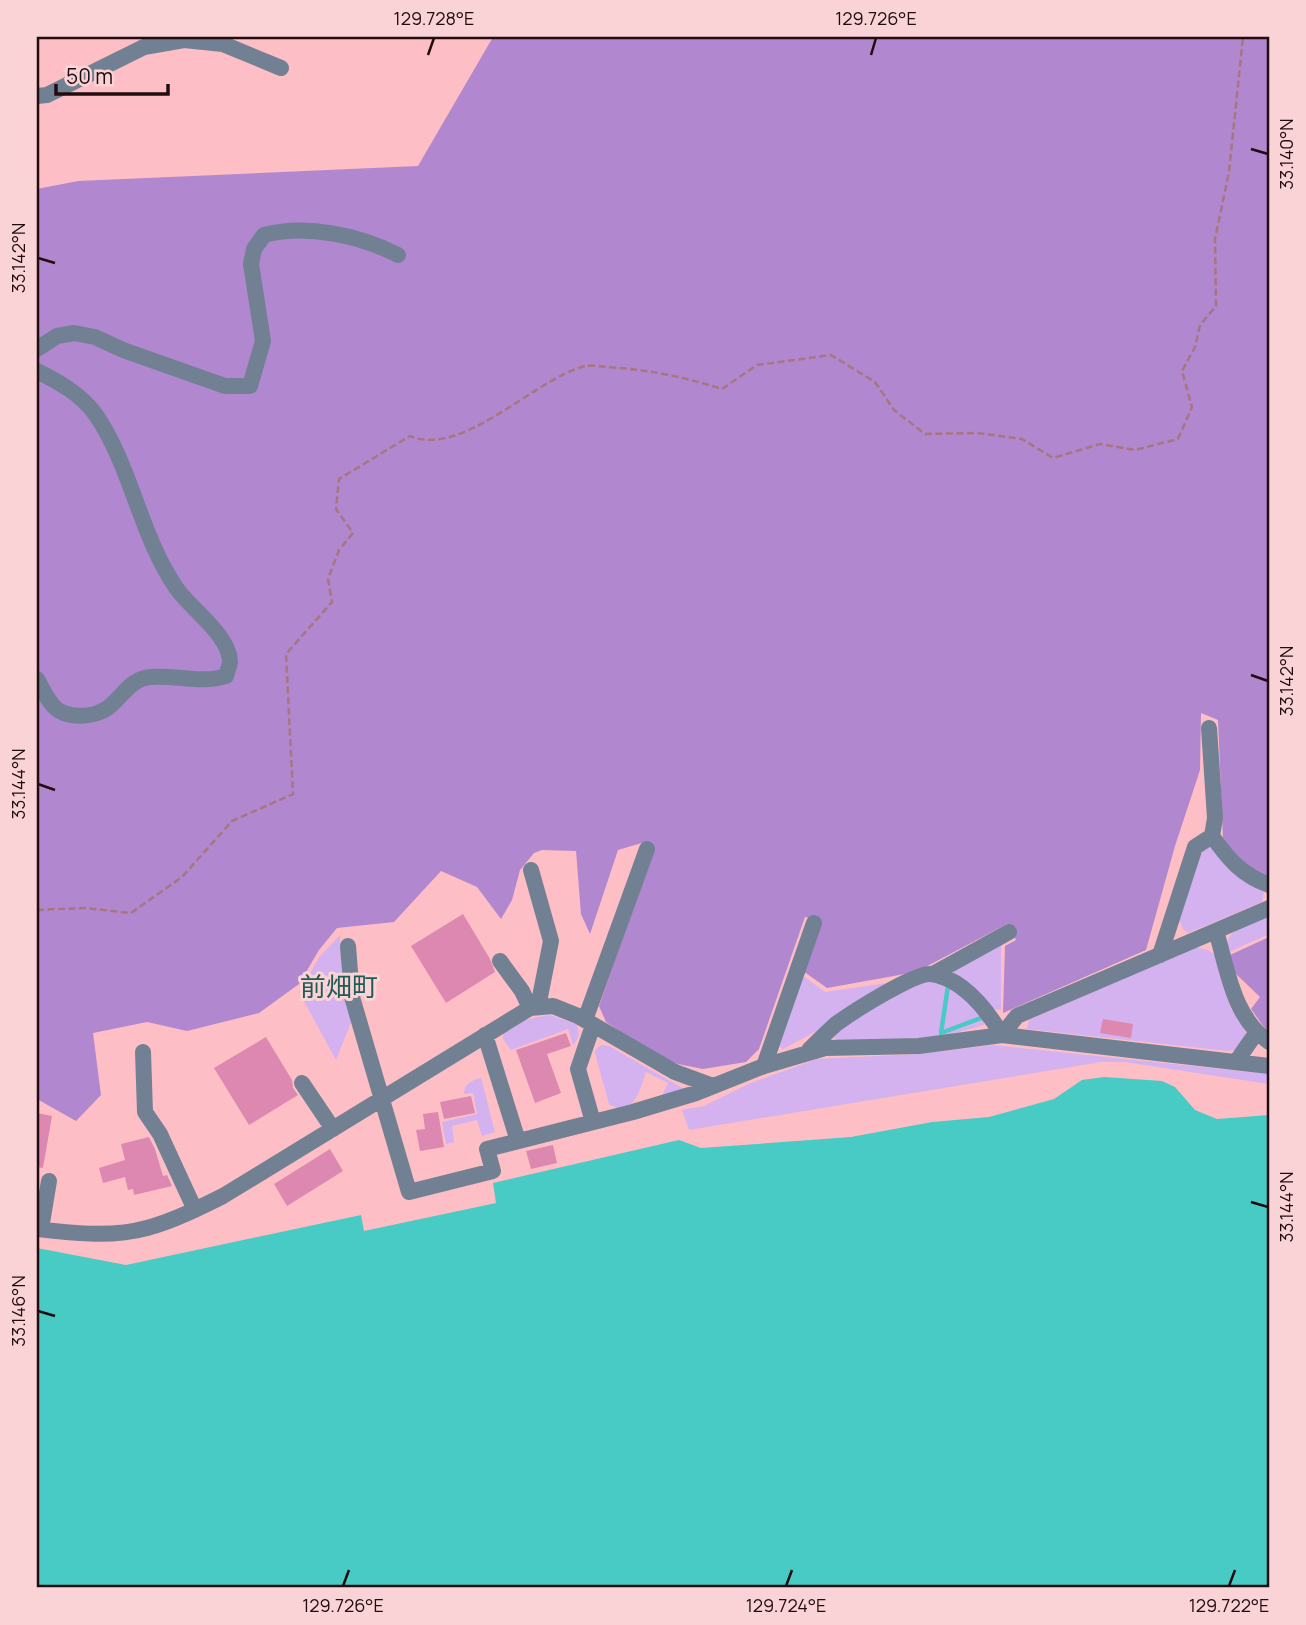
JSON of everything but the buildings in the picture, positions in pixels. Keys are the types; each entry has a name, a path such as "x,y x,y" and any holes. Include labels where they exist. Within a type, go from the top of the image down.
{"street":[{"path":"37,96 47,95 144,47 184,40 223,44 281,68"},
{"path":"37,349 57,336 74,333 95,337 123,350 225,386 250,386 263,341 251,264 254,249 264,235 281,231 337,235 378,244 398,255"},
{"path":"37,371 65,385 95,414 126,474 149,538 177,590 219,635 230,660 226,676 212,680 150,677 134,681 101,713 77,717 57,710 37,679"},
{"path":"1209,728 1215,818 1212,836 1229,859 1251,879 1269,885"},
{"path":"1160,955 1195,847 1212,836"},
{"path":"593,1122 578,1069 589,1023 647,849"},
{"path":"531,870 551,941 534,1008"},
{"path":"1002,1035 1017,1016 1269,908"},
{"path":"764,1066 814,923"},
{"path":"933,974 1009,932"},
{"path":"1216,932 1237,1004 1263,1037 1236,1062"},
{"path":"348,946 352,997 409,1192 493,1171 487,1149 593,1122 713,1086 764,1066 825,1048 919,1046 1002,1035 1269,1066"},
{"path":"500,961 534,1008"},
{"path":"804,1054 836,1024 886,993 925,974 933,974 955,983 989,1014 1002,1035"},
{"path":"49,1181 39,1229 88,1234 145,1228 195,1210 223,1196 485,1035 534,1008 553,1006 589,1023 675,1072 713,1086"},
{"path":"485,1035 518,1141"},
{"path":"143,1052 145,1112 160,1133 195,1210"},
{"path":"302,1083 333,1129"}],"path":[{"path":"37,909 85,908 131,913 182,877 232,821 293,794 286,654 332,602 328,579 339,550 354,533 336,509 339,480 410,436 421,440 460,434 550,382 586,366 629,368 683,377 722,389 757,365 831,355 875,382 894,410 925,434 978,433 1022,439 1053,458 1100,444 1135,450 1178,439 1192,407 1182,371 1195,347 1200,325 1216,306 1215,239 1229,172 1243,37"}],"shaded area":[{"path":"493,37 1269,37 1269,878 1248,872 1223,839 1218,720 1201,713 1200,770 1175,846 1146,950 1003,1013 1005,946 1016,940 1007,924 916,972 827,988 803,971 821,921 805,917 759,1049 746,1062 703,1069 678,1064 646,1049 606,1022 599,1006 653,850 645,842 618,850 590,934 581,914 576,851 542,850 534,853 520,870 512,900 501,919 477,887 441,871 394,922 337,928 319,950 299,984 259,1013 187,1031 147,1022 93,1033 101,1095 76,1121 37,1099 37,189 78,181 418,166"},
{"path":"1210,845 1240,876 1264,892 1262,902 1188,933 1179,919 1199,852"},
{"path":"1269,915 1269,934 1229,952 1229,937 1234,932 1247,923"},
{"path":"340,935 342,993 352,1020 336,1060 299,992 320,956"},
{"path":"1269,937 1269,1034 1251,1009 1260,997 1235,973 1230,955"},
{"path":"1001,944 1001,1010 991,1009 947,974"},
{"path":"1195,947 1215,955 1231,1009 1246,1032 1238,1050 1027,1029 1029,1020"},
{"path":"802,975 825,992 894,982 783,1049 778,1046"},
{"path":"938,979 984,1014 984,1025 942,1037 839,1042 834,1038 837,1028 907,985"},
{"path":"550,1015 576,1024 579,1035 573,1045 568,1029 511,1050 503,1039 503,1034 508,1029 519,1023"},
{"path":"602,1045 609,1046 684,1089 662,1096 668,1083 646,1072 638,1094 630,1105 617,1108 609,1104 595,1053"},
{"path":"993,1045 1269,1074 1269,1084 1125,1062 1101,1062 689,1130 682,1110 704,1106 751,1083 817,1059 918,1054"},
{"path":"481,1078 495,1132 482,1136 477,1120 452,1126 454,1142 446,1144 442,1122 477,1114 473,1093 464,1094 464,1091 469,1083"}],"water":[{"path":"1104,1077 1162,1081 1175,1087 1195,1110 1217,1119 1269,1115 1269,1588 37,1588 37,1248 126,1265 361,1215 364,1231 496,1203 493,1183 679,1140 701,1148 851,1137 932,1122 989,1117 1054,1099 1082,1080"}],"waterway":[{"path":"948,986 941,1033 981,1018"}],"district":[{"name":"前畑町","path":"339,986"}]}
